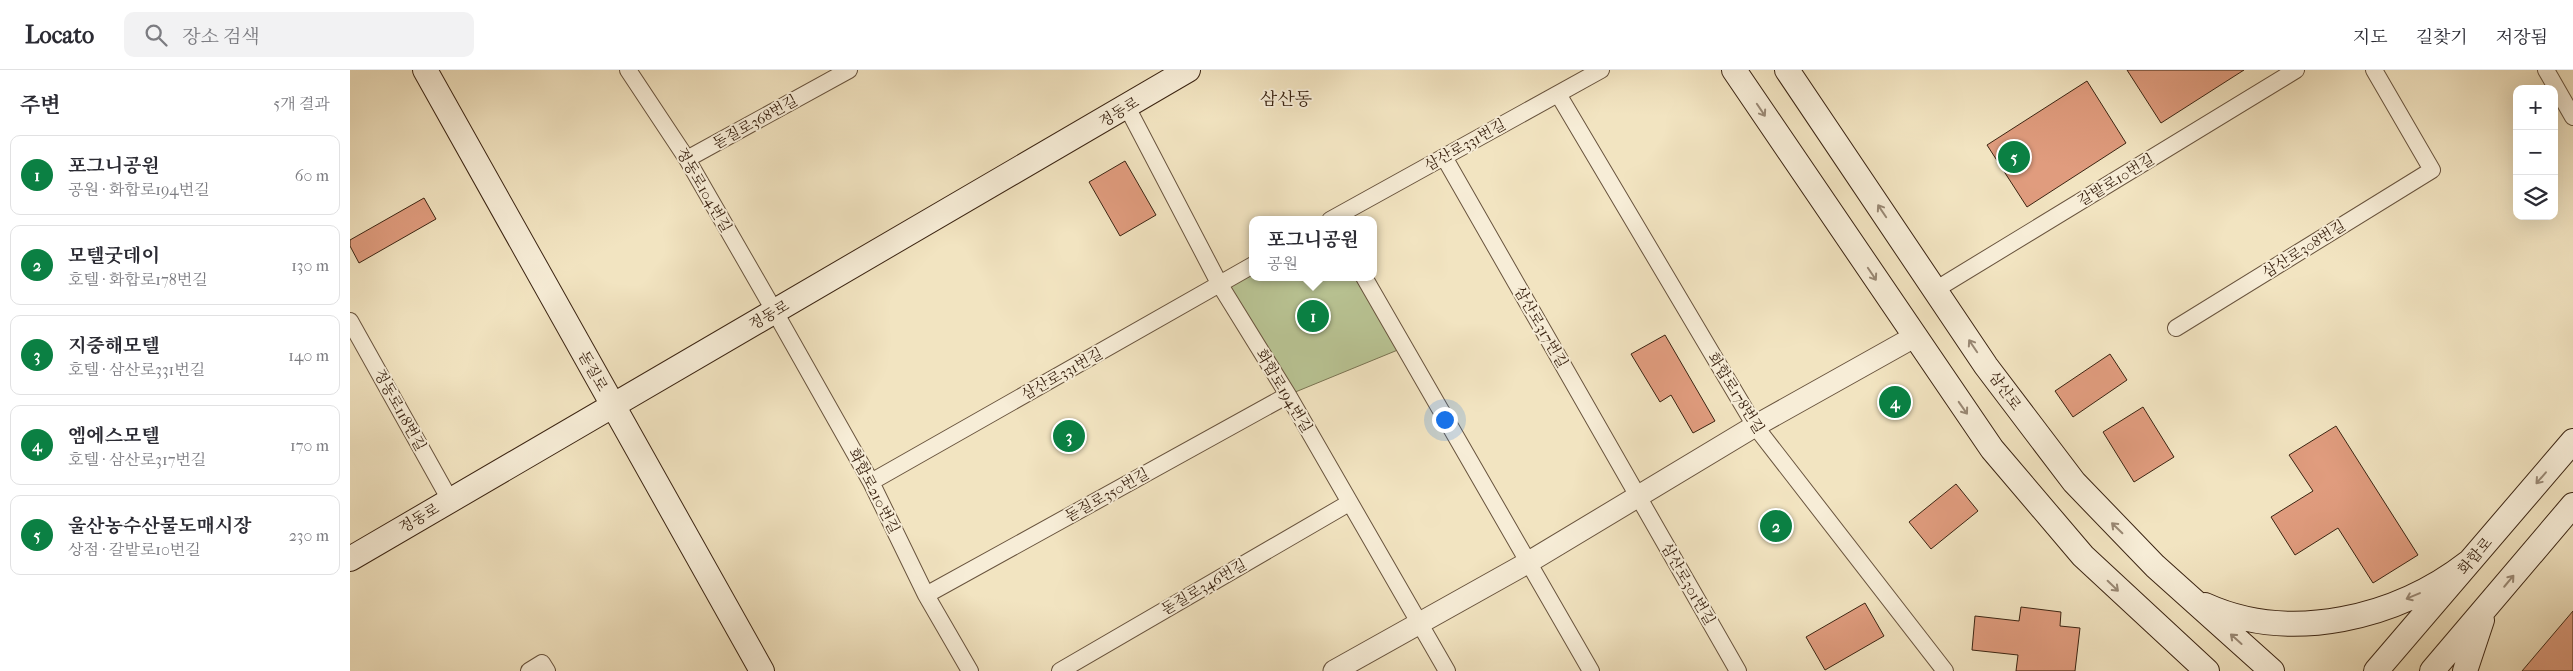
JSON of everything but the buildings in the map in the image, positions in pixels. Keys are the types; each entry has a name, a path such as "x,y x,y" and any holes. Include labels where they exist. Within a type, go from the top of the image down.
{"main road":[{"name":"돋질로","path":"425,70 762,671"},
{"path":"1734,70 1992,449 2040,508 2083,556 2207,671"},
{"name":"삼산로","path":"1787,70 2023,417 2074,482 2109,521 2185,593 2272,671"},
{"name":"정동로","path":"350,559 1127,107 1176,73"},
{"name":"화합로","path":"2376,671 2573,441"},
{"path":"2432,671 2573,505"},
{"path":"2185,593 2229,614 2282,625 2304,625 2348,618 2404,600 2450,577 2469,562"},
{"path":"2465,671 2488,606"},
{"path":"2163,632 2187,671"}],"street":[{"name":"정동로104번길","path":"628,70 687,159 775,312"},
{"name":"돋질로368번길","path":"687,159 849,70"},
{"name":"삼산로331번길","path":"1338,216 1601,70"},
{"name":"갈밭로10번길","path":"1935,290 2296,70"},
{"name":"삼산로308번길","path":"2176,328 2432,170 2374,70"},
{"path":"2546,70 2573,117"},
{"name":"화합로178번길","path":"1558,94 1755,426 1945,671"},
{"name":"화합로194번길","path":"1127,107 1220,285 1288,395 1447,671"},
{"name":"삼산로317번길","path":"1444,156 1638,498"},
{"name":"삼산로331번길","path":"871,482 1249,268"},
{"path":"1366,281 1591,671"},
{"name":"화합로210번길","path":"775,312 871,482 926,595 970,671"},
{"name":"정동로118번길","path":"350,321 357,350 450,500"},
{"path":"1334,671 1529,562 1755,426 1914,337"},
{"name":"돋질로350번길","path":"926,595 1288,395"},
{"name":"삼산로301번길","path":"1638,498 1738,671"},
{"name":"돋질로346번길","path":"1060,671 1349,503"}],"green space":[{"path":"1249,267 1249,281 1366,281 1405,347 1288,395 1220,285"}],"place":[{"name":"울산농수산물도매시장","path":"2014,157"},
{"name":"포그니공원","path":"1313,316"},
{"name":"엠에스모텔","path":"1895,402"},
{"name":"지중해모텔","path":"1069,436"},
{"name":"모텔굿데이","path":"1776,526"}],"district":[{"name":"삼산동","path":"1286,99"}]}
